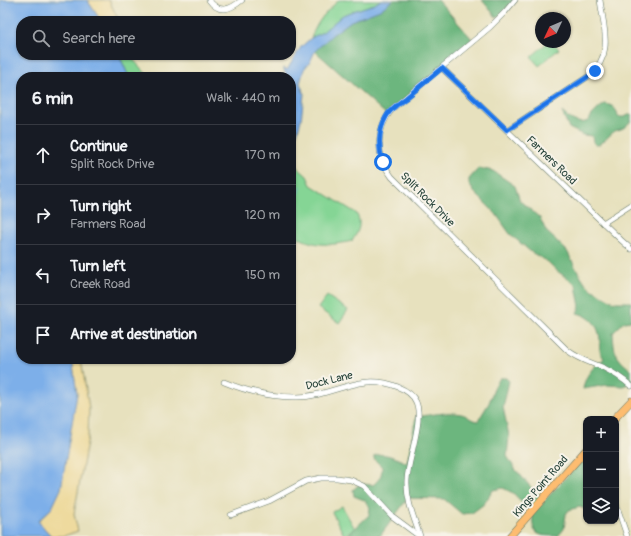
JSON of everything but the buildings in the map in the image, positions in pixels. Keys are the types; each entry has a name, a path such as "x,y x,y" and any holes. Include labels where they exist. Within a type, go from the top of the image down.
{"main road":[{"path":"617,416 631,401"},
{"name":"Kings Point Road","path":"510,536 584,452"}],"street":[{"path":"209,0 218,8 224,9 229,8 242,0"},
{"name":"Split Rock Drive","path":"515,0 498,20 393,108 386,116 381,129 379,142 380,156 387,170 408,194 566,350 580,359 604,368 631,386"},
{"path":"507,130 589,76 599,65 606,49 600,0"},
{"name":"Farmers Road","path":"442,68 603,223 631,248"},
{"path":"603,223 631,205"},
{"name":"Dock Lane","path":"224,382 254,393 283,396 312,396 347,385 372,382 393,385 409,393 416,402 419,416 408,472 407,490 410,506 420,536"},
{"name":"Dock Lane","path":"231,515 263,504 306,481 315,478 336,478 351,480 364,486 392,516 420,536"},
{"path":"619,512 628,536"}],"green space":[{"path":"339,0 381,0 375,4 343,15 323,32 311,38 322,17"},
{"path":"393,0 438,0 472,39 387,115 315,51 332,35 351,21 380,10"},
{"path":"482,0 515,0 497,18"},
{"path":"541,48 559,49 539,66 531,57"},
{"path":"121,60 134,60 144,72 127,72"},
{"path":"605,104 614,108 618,117 624,117 631,114 631,121 624,128 615,131 598,145 595,145 593,142 592,136 583,135 569,128 562,112 574,121 582,123 589,120 592,115"},
{"path":"296,166 307,176 311,185 356,213 359,220 359,227 352,241 336,244 320,244 312,243 296,236"},
{"path":"479,168 493,171 515,186 520,201 540,218 546,231 567,251 586,284 593,290 614,302 631,302 631,321 624,322 613,333 616,354 631,370 631,382 624,386 607,385 583,389 590,372 604,359 600,351 598,330 590,319 577,313 580,307 576,285 548,262 531,252 510,234 496,214 474,192 469,184 469,179"},
{"path":"327,296 348,310 339,323 318,308"},
{"path":"500,378 506,378 509,381 503,407 509,436 507,456 515,469 542,500 531,512 513,493 503,488 493,490 484,504 472,513 462,514 444,499 408,498 380,536 347,536 369,515 370,507 364,500 354,496 353,490 362,484 373,485 380,478 382,467 374,459 374,456 382,454 407,463 416,417 456,413 478,421 489,403 495,386"},
{"path":"583,459 583,508 579,507 569,510 566,514 564,529 558,536 545,536 537,533 533,526 533,513"},
{"path":"342,506 355,529 344,535 332,512"}],"sand":[{"path":"87,0 109,0 117,16 98,16"},
{"path":"73,364 82,364 89,408 88,437 74,514 78,531 64,536 51,536 38,521 52,508 77,394"}],"water":[{"path":"0,0 87,0 98,16 16,16 16,60 121,60 127,72 16,72 16,364 73,364 77,394 61,489 52,508 38,521 51,536 0,536"},
{"path":"381,0 393,0 380,10 351,21 332,35 315,51 310,62 304,69 300,83 304,94 301,120 296,134 296,72 285,72 284,67 287,70 293,60 296,60 296,55 301,47 311,38 323,32 343,15 375,4"}],"waterway":[{"path":"296,193 299,192 301,187"}],"route":[{"path":"383,162 380,156 379,142 381,129 386,116 393,108 442,68 507,130 595,71"}]}
